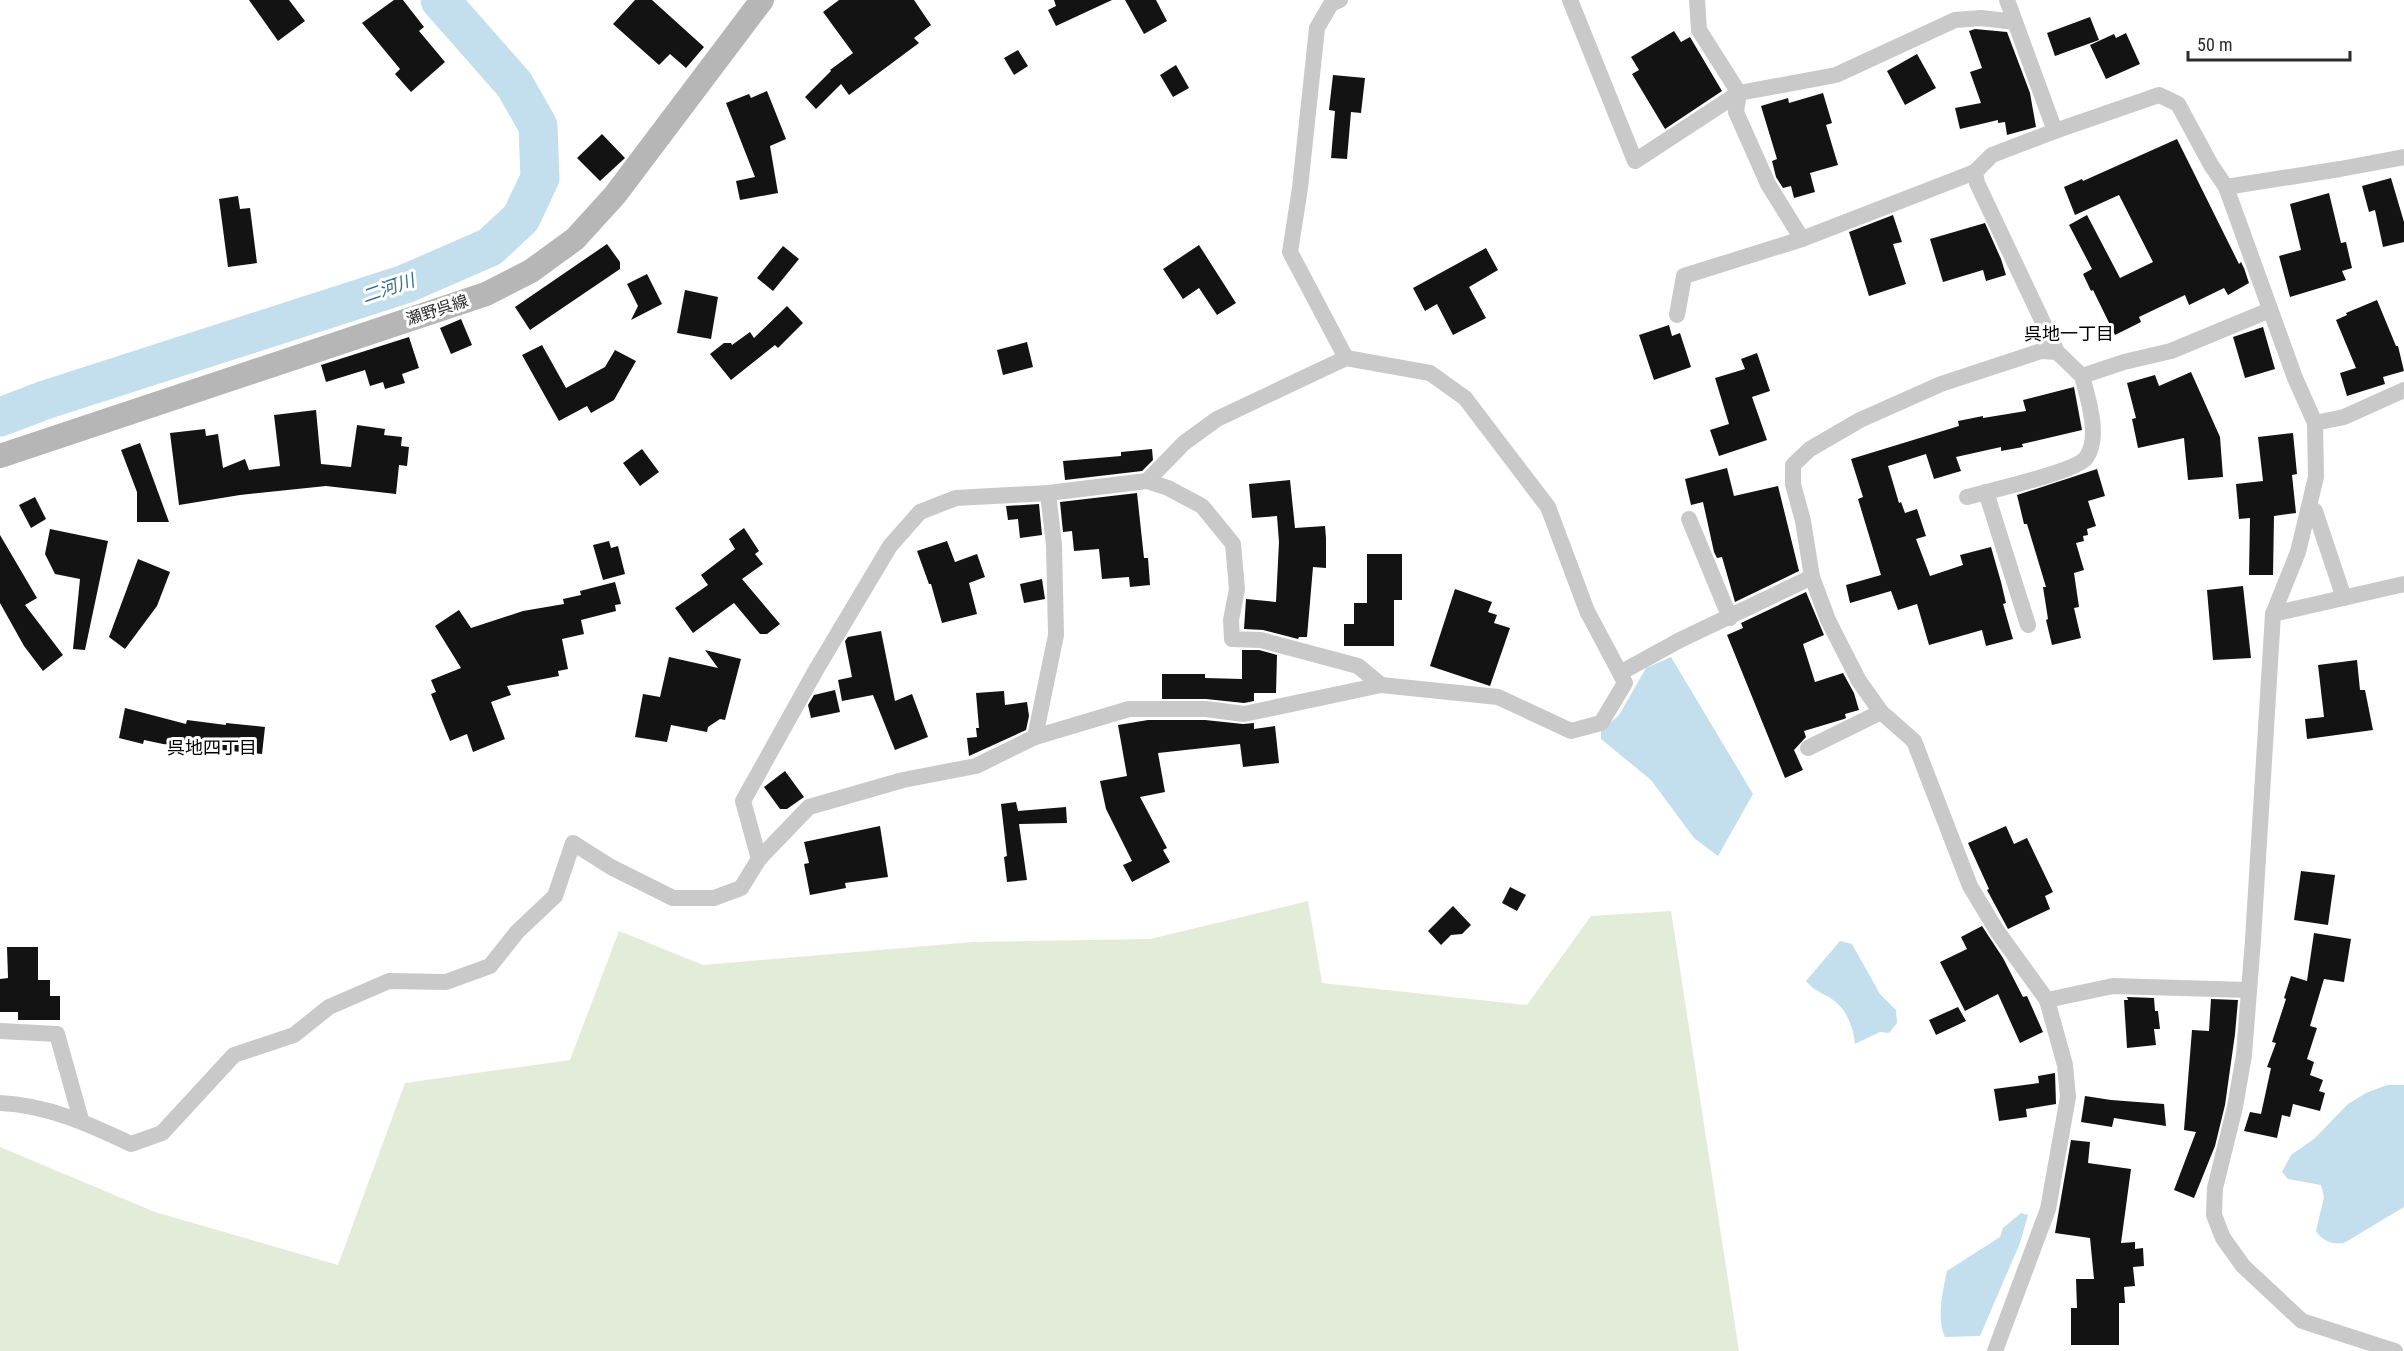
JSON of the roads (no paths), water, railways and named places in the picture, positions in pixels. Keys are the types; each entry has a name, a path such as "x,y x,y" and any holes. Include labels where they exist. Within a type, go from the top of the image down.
{"main road":[{"name":"瀬野呉線","path":"0,456 486,294 531,271 575,239 615,195 762,0"}],"street":[{"path":"1340,0 1331,4 1317,28 1300,188 1290,252 1346,358"},
{"path":"1570,0 1635,161 1739,93 1836,75 1955,20 1981,18 2016,22"},
{"path":"1697,0 1699,30 1739,93 1736,112 1768,184 1802,239"},
{"path":"2007,0 2055,131"},
{"path":"1677,315 1684,276 1802,239 1975,172 1992,155 2055,131 2159,95 2178,104 2211,165 2226,186 2295,378 2315,423 2316,477 2298,552 2272,614 2244,1055 2235,1107 2214,1188 2214,1215 2223,1238 2243,1266 2302,1321 2395,1351"},
{"path":"2226,186 2340,170 2404,157"},
{"path":"1967,497 2068,469 2085,459 2092,442 2092,414 2082,376 2057,352 1977,183 1975,172"},
{"path":"2082,376 2124,362 2171,351 2270,310"},
{"path":"1995,1351 2048,1209 2068,1097 2065,1065 2047,1000 1997,931 1970,886 1914,741 1881,712 1858,681 1828,620 1812,577 1803,521 1793,484 1793,465 1810,449 1860,420 1941,384 2042,351 2057,352"},
{"path":"0,1103 22,1104 81,1120 131,1144 162,1133 234,1055 294,1035 329,1007 389,981 446,982 490,966 517,932 555,896 573,843 611,867 673,898 714,898 741,888 759,859 809,807 903,780 976,766 1035,737 1129,709 1206,709 1244,714 1381,685 1498,697 1571,731 1601,723 1625,683 1587,611 1548,507 1465,398 1430,373 1346,358 1217,419 1184,443 1147,481"},
{"path":"2315,423 2344,417 2404,390"},
{"path":"759,859 743,801 816,670 890,546 920,512 956,498 1048,493 1147,481 1168,488 1202,506 1233,544 1237,589 1231,620 1232,639 1261,640 1358,666 1381,685"},
{"path":"1986,492 2028,625"},
{"path":"1035,737 1056,635 1054,545 1048,493"},
{"path":"2308,507 2315,511 2344,598"},
{"path":"1689,519 1730,618"},
{"path":"1620,673 1680,640 1812,577"},
{"path":"2272,614 2404,584"},
{"path":"1808,748 1881,712"},
{"path":"2047,1000 2113,986 2249,990"},
{"path":"0,1031 57,1034 81,1120"}],"water":[{"path":"1671,657 1753,794 1718,856 1694,838 1651,780 1601,739 1601,731 1619,715 1646,668"},
{"path":"1840,941 1852,944 1880,994 1896,1010 1897,1023 1889,1033 1880,1032 1855,1044 1850,1022 1842,1008 1806,981"},
{"path":"2387,1085 2404,1085 2404,1207 2344,1243 2328,1242 2316,1231 2324,1197 2321,1185 2288,1179 2282,1172 2291,1155 2314,1139 2348,1104 2366,1093"},
{"path":"2021,1213 2028,1215 2020,1243 1980,1336 1945,1337 1942,1330 1941,1313 1947,1271 2000,1237 2003,1228"}],"waterway":[{"name":"二河川","path":"0,417 45,400 405,284 490,247 521,218 540,178 538,126 514,84 440,0"}],"district":[{"name":"呉地一丁目","path":"2069,333"},
{"name":"呉地四丁目","path":"212,747"}]}
